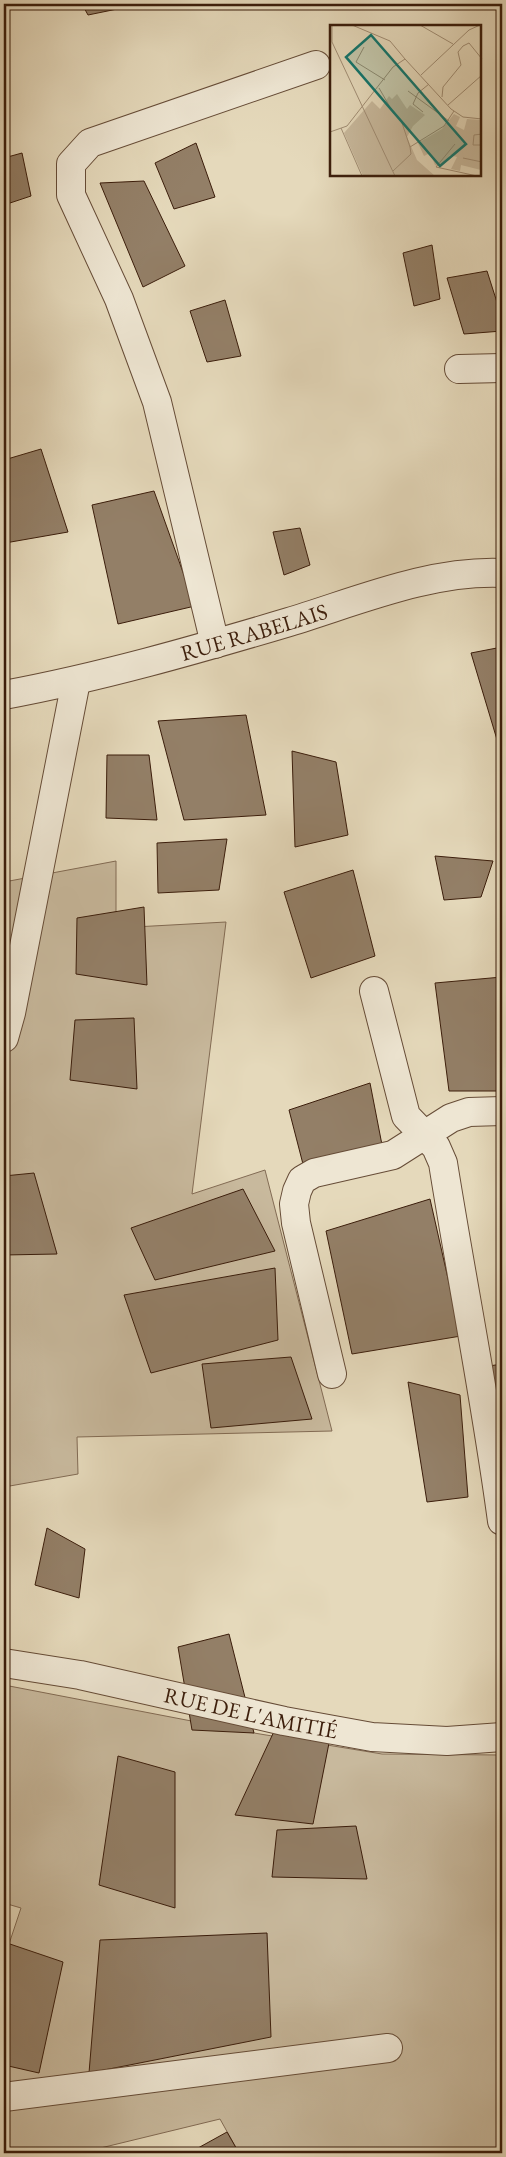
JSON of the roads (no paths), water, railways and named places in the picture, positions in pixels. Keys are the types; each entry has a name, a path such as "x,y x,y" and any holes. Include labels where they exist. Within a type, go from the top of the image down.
{"street":[{"path":"215,644 157,402 119,299 71,195 71,164 90,143 316,65"},
{"path":"459,369 502,368"},
{"name":"RUE RABELAIS","path":"4,695 76,682 215,644 434,578 502,573"},
{"path":"4,1038 11,1013 76,682"},
{"path":"374,991 406,1116 436,1147 443,1163 461,1276 490,1425 502,1521"},
{"path":"332,1374 296,1223 294,1204 302,1180 314,1173 394,1155 450,1118 469,1112 502,1111"},
{"name":"RUE DE L'AMITIÉ","path":"4,1663 80,1675 284,1721 372,1737 447,1741 502,1737"},
{"path":"4,2097 388,2048"}]}
